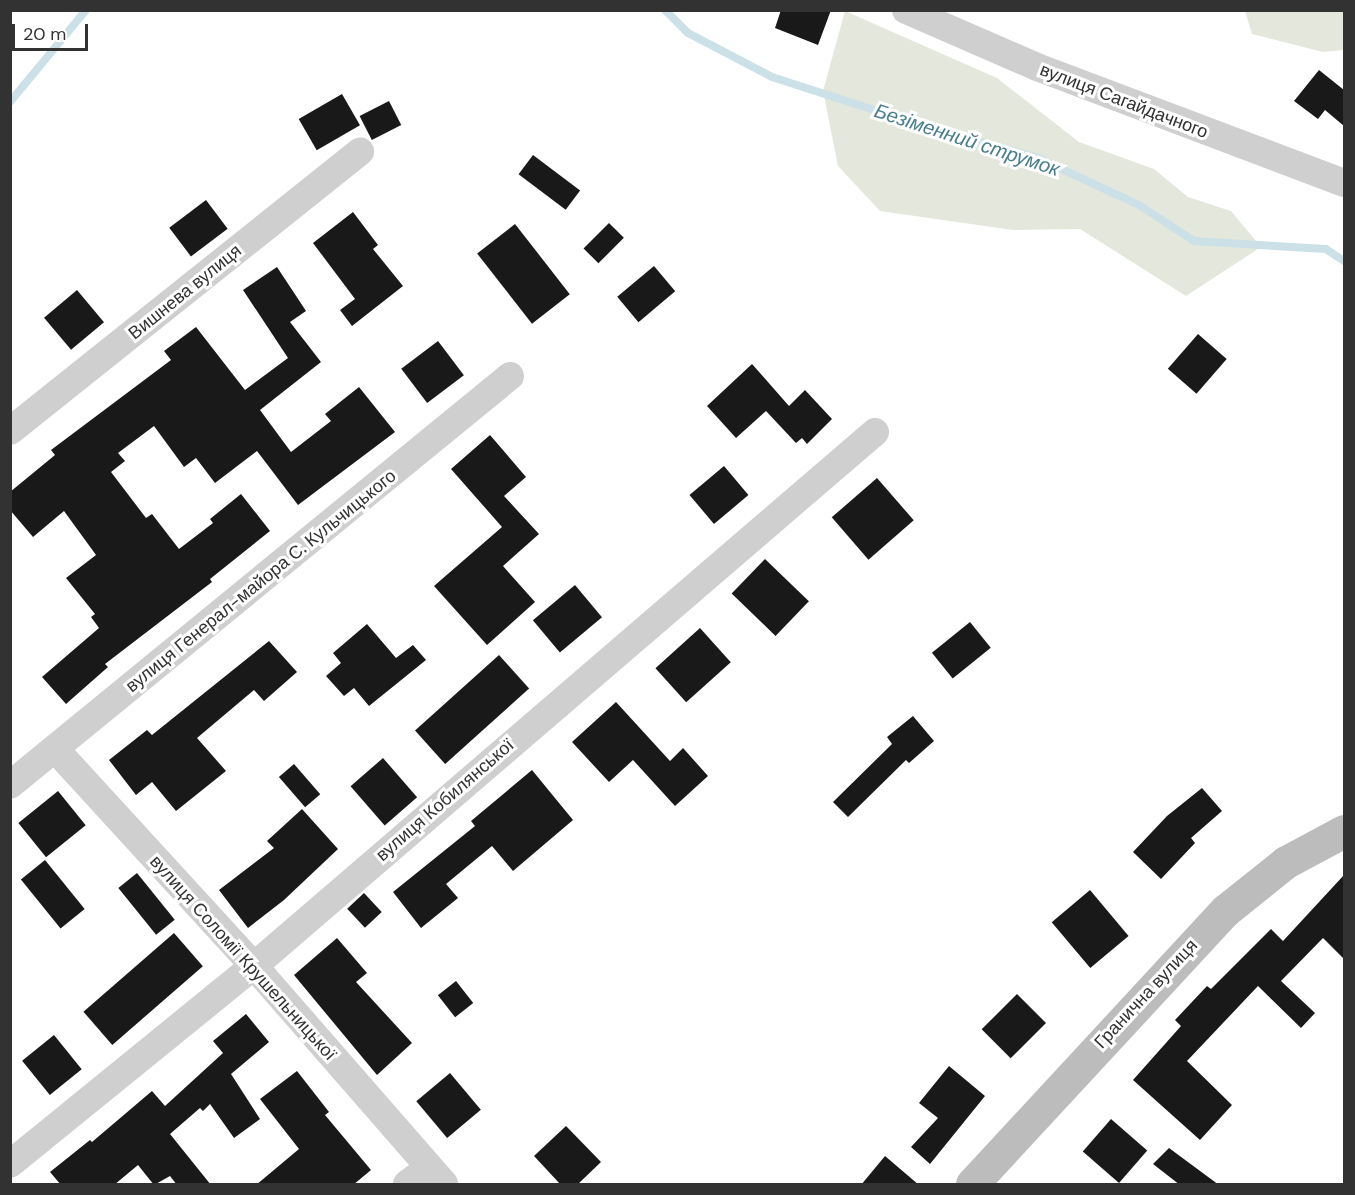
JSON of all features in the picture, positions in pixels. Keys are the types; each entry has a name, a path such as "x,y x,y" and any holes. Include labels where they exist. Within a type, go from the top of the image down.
{"street":[{"name":"вулиця Сагайдачного","path":"906,10 1037,67 1344,183"},
{"name":"Вишнева вулиця","path":"10,431 360,152"},
{"name":"вулиця Генерал-майора С. Кульчицького","path":"10,785 56,750 510,376"},
{"name":"вулиця Кобилянської","path":"10,1164 254,966 875,432"},
{"name":"вулиця Соломії Крушельницької","path":"56,750 254,966 426,1179"},
{"name":"Гранична вулиця","path":"972,1185 1226,910 1286,862 1344,831"}],"shaded area":[{"path":"845,11 997,78 1079,142 1154,169 1188,197 1231,211 1261,247 1186,296 1080,229 1013,230 880,211 838,166 823,91"},
{"path":"1245,11 1344,11 1344,50 1323,52 1252,34"}],"building":[{"path":"781,10 831,10 818,45 775,28"},
{"path":"1319,70 1344,90 1344,126 1325,110 1318,119 1294,101"},
{"path":"342,94 360,125 317,150 299,119"},
{"path":"389,101 401,125 372,140 360,116"},
{"path":"533,155 580,191 566,210 519,174"},
{"path":"206,200 228,229 191,256 169,228"},
{"path":"353,212 378,245 373,249 403,286 352,326 340,310 355,299 313,243"},
{"path":"609,223 624,238 598,263 584,248"},
{"path":"515,224 570,294 532,324 477,254"},
{"path":"654,266 675,291 638,322 617,297"},
{"path":"277,267 306,311 290,322 321,362 260,410 291,452 331,421 325,414 359,387 395,432 298,505 257,451 215,483 196,458 184,467 154,426 118,453 125,461 111,472 146,518 152,514 179,549 213,523 210,519 241,494 270,531 210,579 212,582 105,664 108,667 66,704 42,677 99,628 91,617 95,614 66,578 96,555 64,511 33,537 10,510 10,492 55,455 51,450 171,360 164,351 196,327 245,390 288,358 243,290"},
{"path":"77,290 104,322 71,350 44,318"},
{"path":"1198,334 1227,359 1197,394 1168,369"},
{"path":"438,341 464,375 427,403 401,369"},
{"path":"752,364 789,406 805,390 832,419 807,444 802,438 796,443 766,411 736,438 707,406"},
{"path":"490,435 526,477 504,496 539,534 503,566 535,602 487,645 434,586 502,527 451,469"},
{"path":"724,466 748,495 714,524 690,495"},
{"path":"877,478 914,520 868,560 832,517"},
{"path":"765,559 809,601 776,636 732,594"},
{"path":"575,585 602,617 560,653 533,620"},
{"path":"970,622 991,648 953,678 932,653"},
{"path":"367,624 396,658 413,645 426,660 369,706 354,688 344,696 326,676 341,663 333,653"},
{"path":"700,628 731,662 686,702 655,668"},
{"path":"269,641 297,672 264,701 254,690 197,738 226,771 176,811 152,782 136,795 109,760 147,730 152,735"},
{"path":"499,655 529,688 445,764 415,731"},
{"path":"616,702 670,761 683,748 708,776 675,806 633,760 609,782 572,742"},
{"path":"913,716 934,741 909,763 906,760 848,817 833,802 892,744 887,737"},
{"path":"383,758 417,797 385,825 351,786"},
{"path":"294,764 320,794 305,807 279,777"},
{"path":"532,770 573,820 513,871 492,846 446,884 458,898 421,928 393,892 475,826 471,821"},
{"path":"1202,788 1222,811 1191,838 1195,843 1161,879 1133,852 1167,816"},
{"path":"58,791 86,825 46,857 18,823"},
{"path":"302,809 338,849 284,900 248,928 219,890 274,848 267,841"},
{"path":"45,860 85,909 61,928 21,880"},
{"path":"137,873 175,920 156,935 118,888"},
{"path":"1344,875 1344,959 1323,938 1281,981 1315,1013 1301,1028 1258,986 1187,1061 1232,1105 1200,1140 1133,1080 1181,1026 1175,1020 1207,986 1211,989 1271,929 1283,941"},
{"path":"1090,890 1129,936 1090,968 1052,922"},
{"path":"364,893 382,912 365,928 347,909"},
{"path":"174,933 203,966 112,1045 83,1012"},
{"path":"337,938 367,973 356,982 412,1043 377,1075 294,975"},
{"path":"456,981 473,1003 455,1017 438,995"},
{"path":"1017,994 1046,1023 1011,1058 982,1029"},
{"path":"246,1014 269,1042 231,1074 260,1119 234,1138 210,1104 203,1111 200,1108 170,1134 211,1185 177,1185 170,1176 154,1185 138,1165 114,1185 61,1185 50,1172 90,1140 92,1142 152,1091 165,1106 223,1053 213,1041"},
{"path":"54,1035 82,1069 50,1095 22,1061"},
{"path":"949,1066 985,1096 930,1164 911,1147 938,1118 919,1103"},
{"path":"297,1071 329,1112 325,1115 371,1170 353,1185 256,1185 299,1149 260,1099"},
{"path":"450,1073 481,1110 447,1138 416,1101"},
{"path":"1111,1119 1147,1150 1119,1183 1083,1151"},
{"path":"566,1126 601,1162 577,1185 561,1185 534,1156"},
{"path":"1169,1148 1219,1185 1180,1185 1153,1164"},
{"path":"885,1156 919,1185 861,1185"}],"waterway":[{"name":"Безіменний струмок","path":"10,102 86,10"},
{"name":"Безіменний струмок","path":"665,10 688,33 772,77 911,122 1038,158 1139,205 1194,241 1326,249 1344,261"}]}
